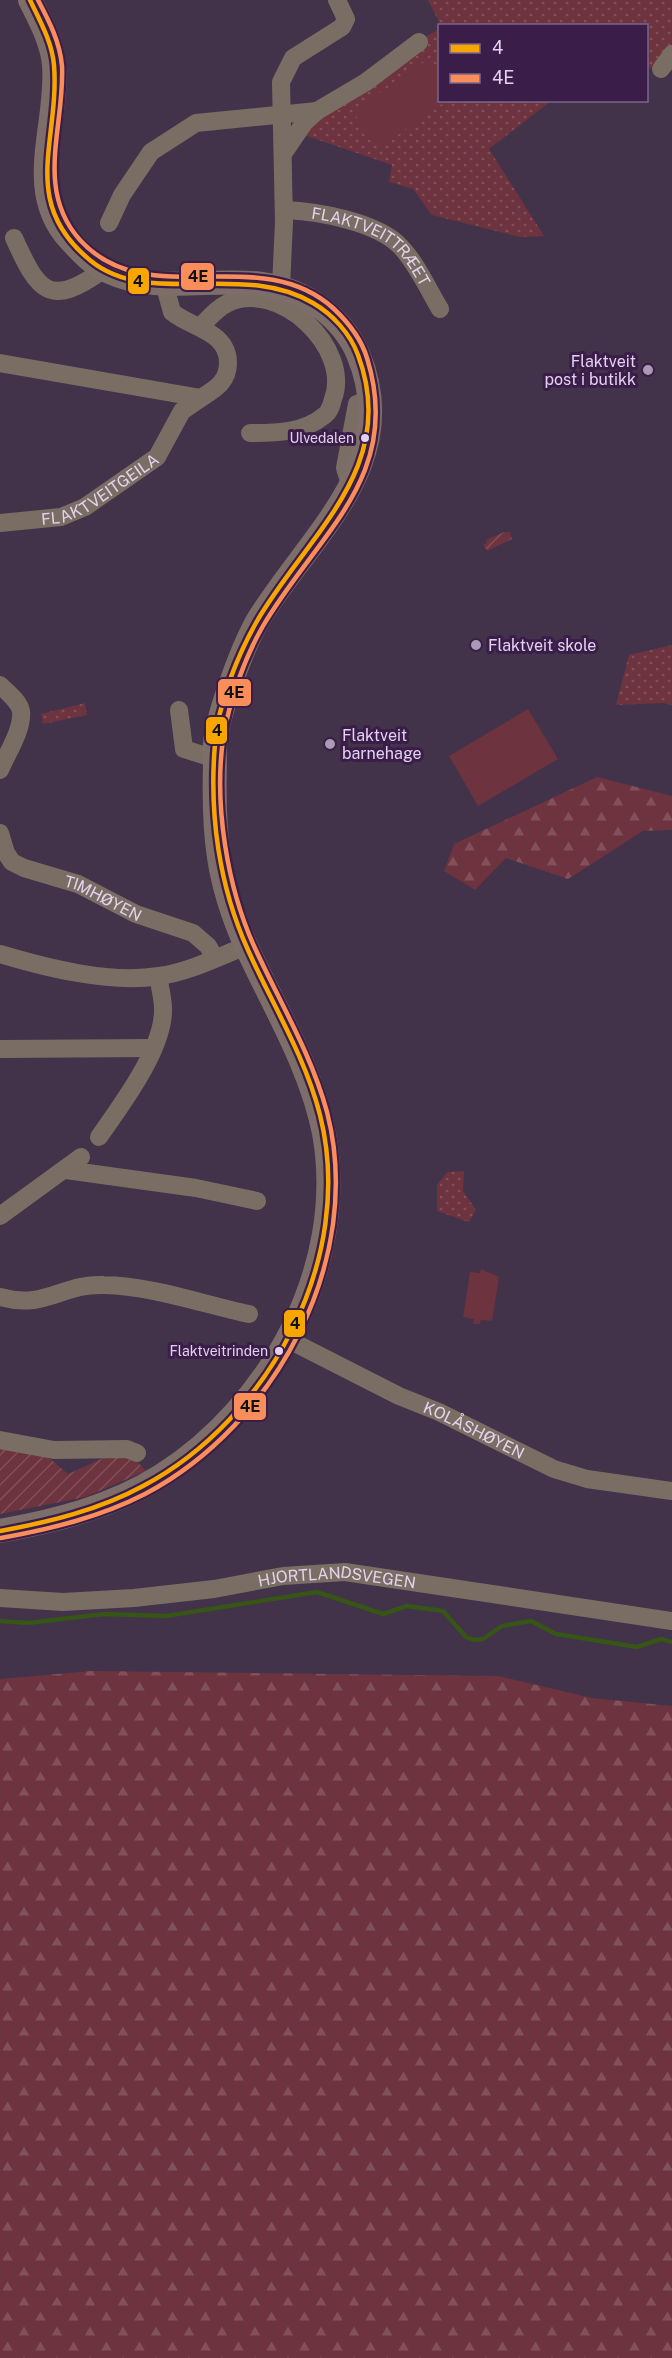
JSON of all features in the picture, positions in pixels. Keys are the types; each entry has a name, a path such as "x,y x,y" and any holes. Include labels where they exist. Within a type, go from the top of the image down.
{"main road":[{"path":"0,1532 75,1514 156,1479 217,1432 247,1402 270,1371 287,1339 309,1287 321,1244 327,1185 324,1135 304,1068 246,946 219,868 214,820 215,742 223,712 255,625 351,487 364,458 372,424 371,399 358,353 344,330 313,302 281,287 234,281 164,283 129,279 103,270 63,233 49,204 45,179 45,149 54,110 54,61 45,30 30,0"}],"street":[{"name":"FLAKTVEITTRÆET","path":"281,287 284,210 280,91 292,58 342,27 346,19 337,0"},
{"path":"283,154 304,123 316,111 366,82 419,42"},
{"path":"661,69 672,54"},
{"path":"109,223 122,195 151,152 196,123 316,111"},
{"name":"FLAKTVEITTRÆET","path":"284,210 310,212 365,226 388,236 410,258 440,309"},
{"path":"14,238 36,280 56,292 75,289 103,270"},
{"name":"FLAKTVEITGEILA","path":"0,523 61,516 85,507 157,457 183,411 217,388 226,378 228,356 223,345 201,327 179,318 172,312 164,283"},
{"path":"201,327 213,313 229,303 262,300 295,314 311,328 328,350 338,387 326,414 303,428 281,433 250,434"},
{"path":"0,363 201,398"},
{"path":"0,685 16,701 21,711 18,728 0,770"},
{"path":"179,710 184,749 216,759"},
{"name":"TIMHØYEN","path":"0,832 6,853 18,865 78,884 136,914 193,933 208,946 215,958"},
{"path":"0,954 40,966 95,976 158,977 246,946"},
{"path":"99,1137 138,1080 153,1048 164,1011 158,977"},
{"path":"0,1049 153,1048"},
{"path":"0,1216 81,1157"},
{"path":"66,1170 196,1188 257,1201"},
{"path":"0,1297 29,1302 79,1287 116,1285 249,1314"},
{"name":"KOLÅSHØYEN","path":"287,1339 399,1396 439,1412 554,1469 587,1479 672,1491"},
{"path":"0,1440 37,1448 127,1449 137,1453"},
{"name":"HJORTLANDSVEGEN","path":"0,1598 63,1602 134,1598 214,1589 283,1576 345,1572 672,1621"}],"green space":[{"path":"428,0 672,0 672,56 648,69 648,24 440,24"},
{"path":"438,28 438,102 550,102 489,149 544,236 520,237 432,215 413,189 389,182 392,165 301,134 409,46 436,31"},
{"path":"427,60 438,76 438,102 445,102 379,148 353,112"},
{"path":"504,532 510,532 512,539 487,551 483,545 487,543 486,540"},
{"path":"672,645 672,705 663,703 616,705 629,655"},
{"path":"85,703 87,715 43,724 41,714"},
{"path":"528,709 558,759 478,806 449,756"},
{"path":"597,777 672,796 672,830 643,831 568,879 506,858 475,890 444,871 454,844"},
{"path":"464,1171 463,1191 476,1210 469,1222 437,1211 437,1185 447,1172"},
{"path":"481,1269 499,1277 492,1321 481,1320 480,1324 473,1324 474,1319 463,1317 470,1272 480,1273"},
{"path":"0,1445 47,1456 68,1474 110,1455 132,1456 146,1471 85,1497 0,1514"},
{"path":"91,1671 498,1676 592,1698 672,1706 672,2358 0,2358 0,1679"}],"waterway":[{"path":"0,1621 28,1623 104,1614 166,1616 317,1592 383,1614 407,1606 443,1611 466,1637 474,1640 483,1639 502,1626 531,1621 556,1634 637,1647 661,1639 672,1642"}],"transit line":[{"name":"4","path":"0,1531 37,1524 109,1502 143,1486 189,1457 229,1420 264,1377 293,1329 313,1277 325,1223 328,1169 320,1115 306,1072 248,950 230,901 223,875 215,823 215,744 224,697 242,649 278,589 342,497 358,465 367,432 368,395 355,347 333,318 313,303 285,291 257,285 168,284 114,275 91,261 69,239 55,216 49,193 47,169 54,93 53,56 30,0"},
{"name":"4E","path":"1,1538 93,1516 145,1494 192,1464 234,1426 270,1382 299,1332 321,1279 333,1224 335,1168 327,1112 312,1069 254,946 236,898 225,845 220,791 221,764 229,710 238,681 256,639 284,593 349,502 365,471 374,437 375,400 367,358 358,337 333,308 303,289 271,280 170,276 137,272 107,261 80,240 66,220 58,200 55,156 62,66 56,40 38,0"}],"place":[{"name":"Flaktveit post i butikk","path":"648,370"},
{"name":"Ulvedalen","path":"365,438"},
{"name":"Flaktveit skole","path":"476,645"},
{"name":"Flaktveit barnehage","path":"330,744"},
{"name":"Flaktveitrinden","path":"279,1351"}]}
